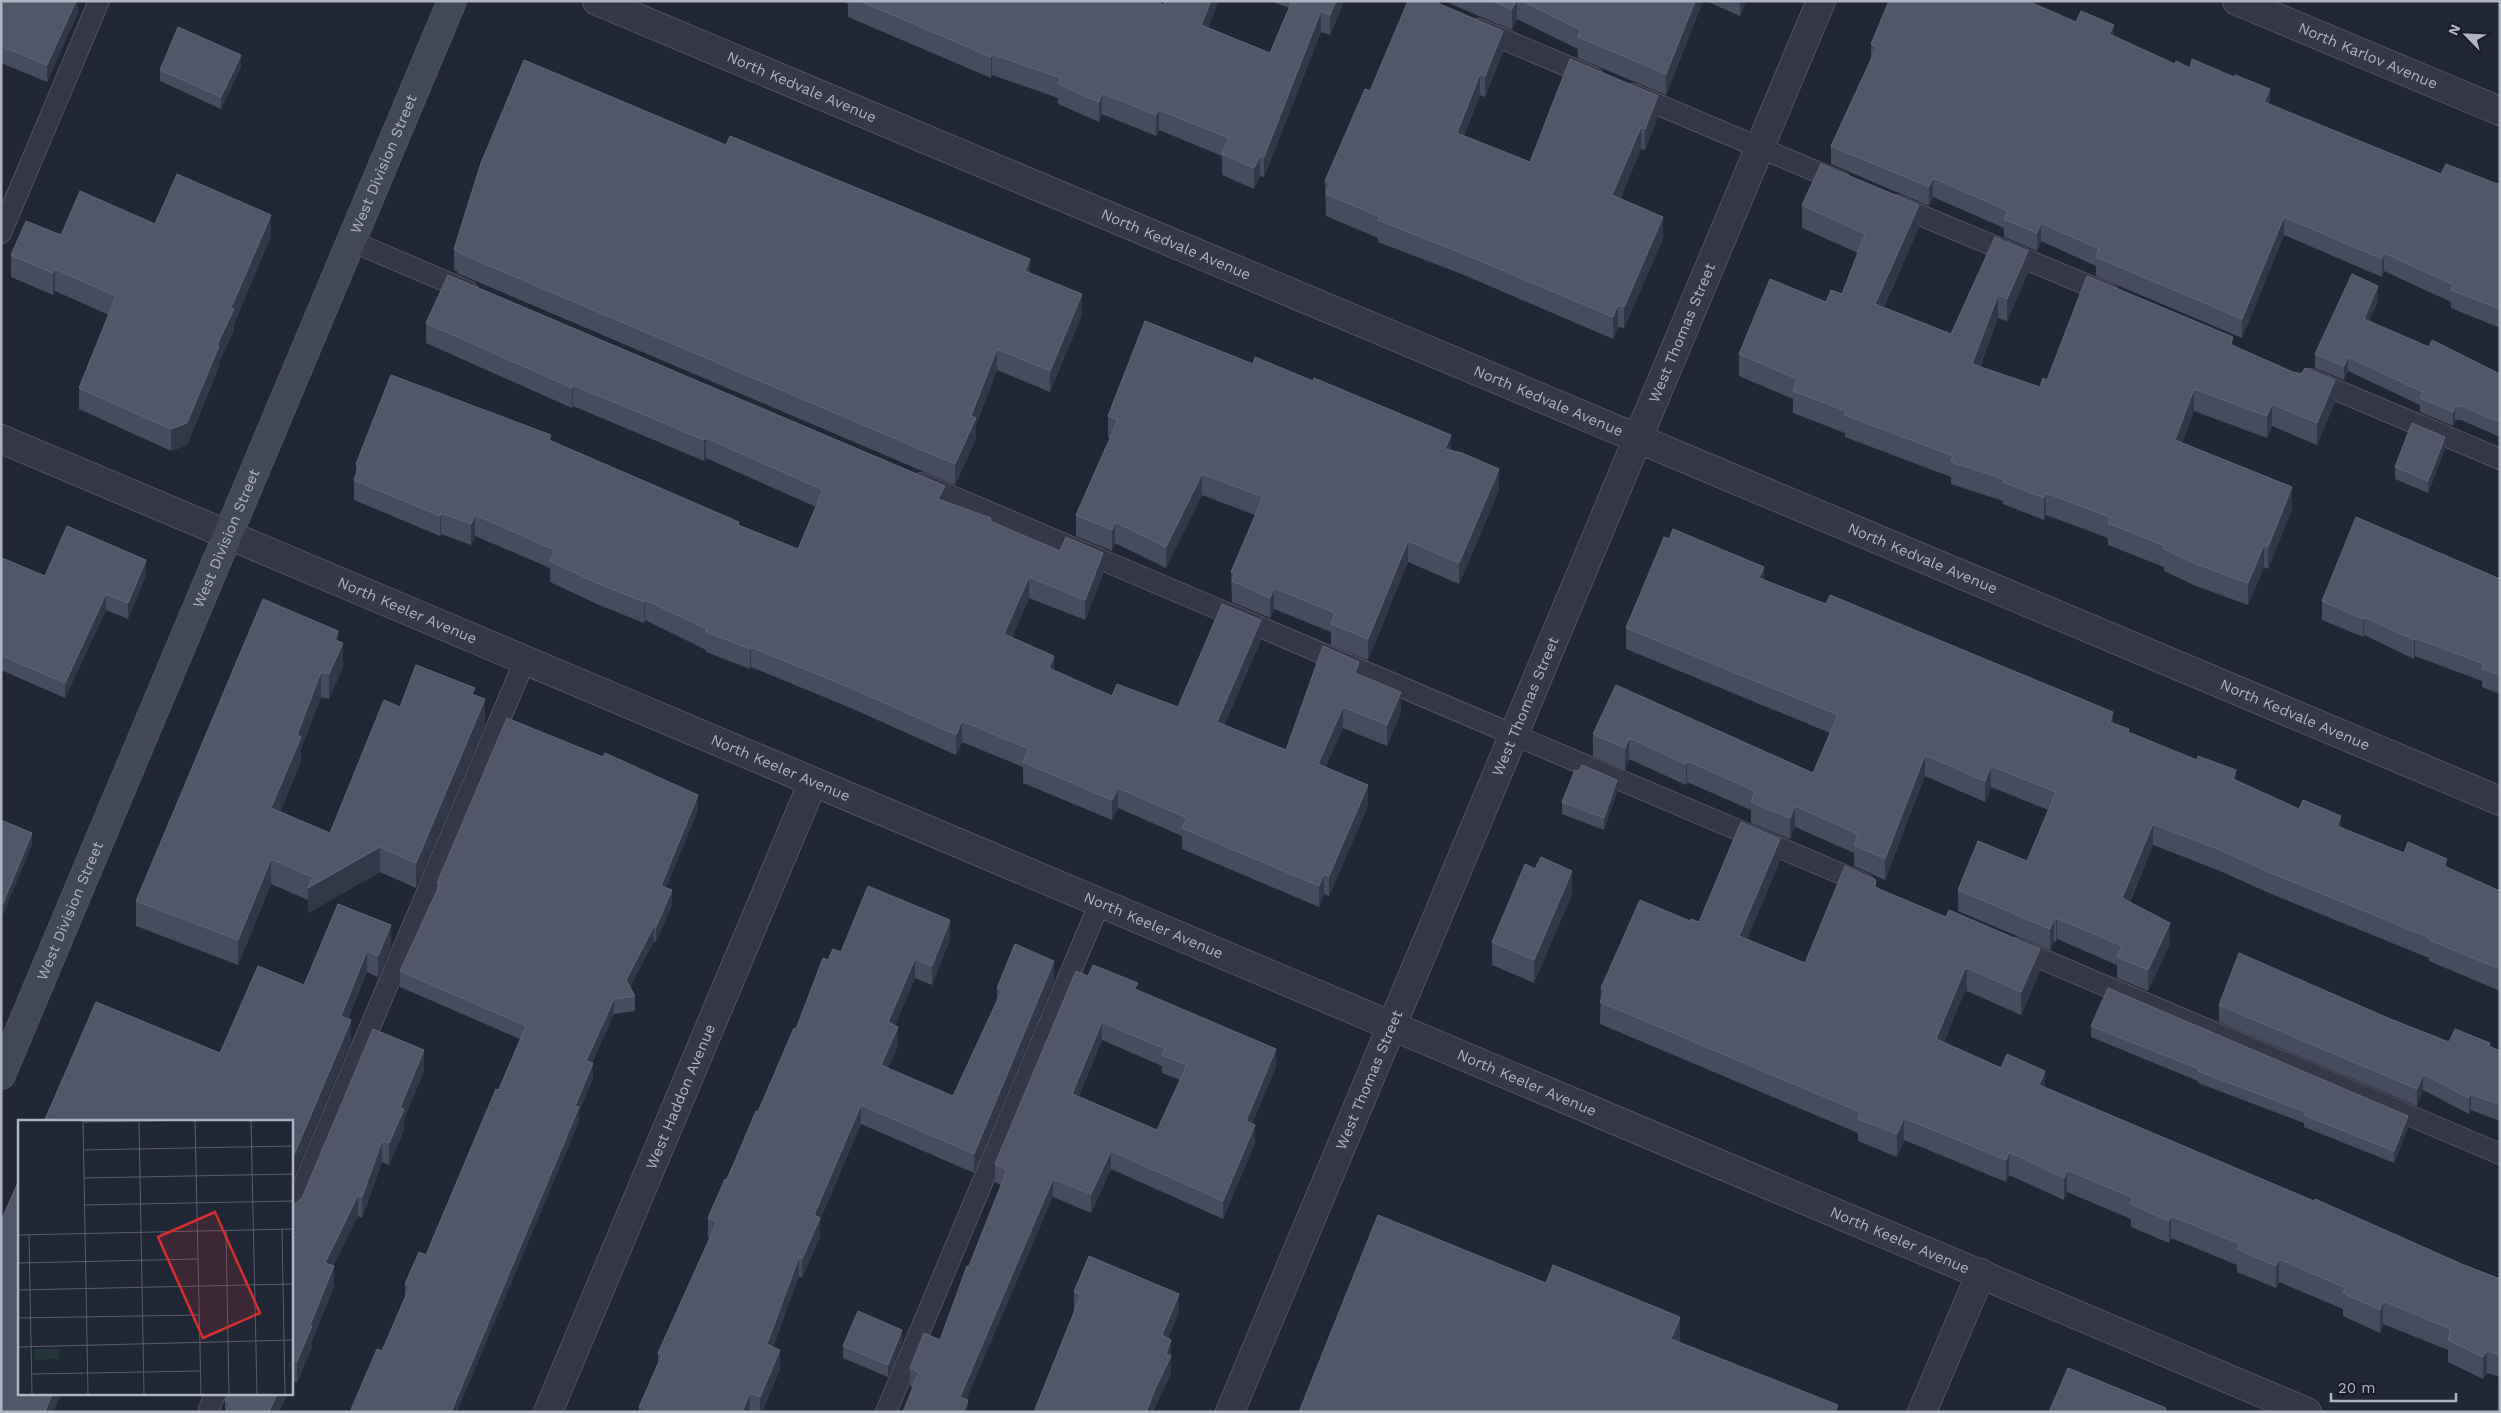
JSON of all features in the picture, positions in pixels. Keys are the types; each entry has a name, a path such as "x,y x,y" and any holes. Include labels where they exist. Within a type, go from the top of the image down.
{"main road":[{"name":"West Division Street","path":"1,1075 452,1"}],"street":[{"name":"North Kedvale Avenue","path":"597,1 2500,801"},
{"name":"West Thomas Street","path":"1230,1412 1821,1"},
{"name":"North Karlov Avenue","path":"2237,1 2500,111"},
{"name":"North Keeler Avenue","path":"1,439 1981,1273 2268,1404 2306,1412"},
{"name":"West Haddon Avenue","path":"548,1412 813,782"},
{"path":"1922,1412 1981,1273"}],"lane":[{"path":"1,233 99,1"},
{"path":"1460,21 1858,189"},
{"path":"1876,197 2124,301"},
{"path":"351,241 484,298"},
{"path":"2289,370 2500,459"},
{"path":"906,477 1878,890"},
{"path":"292,1212 525,660"},
{"path":"886,1412 1100,902"},
{"path":"1997,940 2500,1154"},
{"path":"208,1412 215,1396"}],"building":[{"path":"1,1 76,1 47,65 1,46"},
{"path":"860,1 1149,1 1155,4 1156,1 1164,5 1165,1 1211,1 1201,25 1270,53 1292,1 1336,1 1330,15 1321,11 1264,157 1260,156 1254,168 1222,154 1229,138 1159,110 1156,115 1102,93 1099,102 1058,84 1061,78 992,54 991,57"},
{"path":"1408,1 1433,1 1503,31 1485,76 1480,74 1457,133 1530,162 1570,59 1658,96 1645,129 1641,127 1612,195 1663,217 1624,307 1618,305 1613,317 1378,220 1380,217 1326,194 1329,183 1325,181 1365,89 1370,91"},
{"path":"1493,1 1516,1 1512,9"},
{"path":"1522,1 1695,1 1666,74 1578,37 1581,30"},
{"path":"1889,1 2028,1 2076,22 2081,11 2114,25 2109,34 2175,64 2176,61 2190,68 2192,59 2234,77 2235,75 2270,89 2264,102 2441,174 2446,164 2500,185 2500,309 2451,290 2454,285 2384,253 2382,259 2284,217 2242,319 2096,257 2099,249 2041,223 2037,233 2004,219 2008,211 1933,178 1929,187 1831,146 1877,47 1871,44"},
{"path":"178,27 241,55 221,97 160,70"},
{"path":"524,60 726,145 730,136 1030,259 1025,271 1082,294 1050,371 997,349 971,416 976,418 955,464 457,252 454,249 481,163"},
{"path":"1821,164 1919,205 1875,304 1951,334 1995,237 2028,251 2007,299 1998,295 1972,364 2040,387 2043,378 2047,380 2087,276 2233,337 2231,344 2234,346 2293,372 2302,374 2305,368 2335,380 2317,423 2272,404 2267,416 2194,389 2175,440 2292,487 2268,547 2264,545 2248,583 2196,564 2164,549 2165,546 2108,523 2110,517 2046,493 2044,498 2003,482 2004,479 1951,462 1953,456 1845,415 1846,411 1793,391 1797,379 1739,354 1770,279 1826,302 1831,290 1842,294 1865,234 1802,205"},
{"path":"177,174 271,215 231,308 234,309 217,345 219,346 187,423 171,429 79,388 116,296 55,269 53,273 11,255 26,221 61,235 80,191 155,224"},
{"path":"2352,274 2378,286 2364,319 2429,347 2432,340 2500,374 2500,422 2461,406 2455,406 2453,412 2420,398 2423,392 2348,357 2344,366 2315,354"},
{"path":"448,275 945,486 938,499 991,518 990,521 1060,551 1066,537 1103,553 1085,600 1029,577 1004,634 1054,656 1049,668 1112,696 1117,684 1178,707 1222,604 1261,620 1217,722 1286,750 1323,646 1359,662 1355,673 1401,692 1387,725 1343,707 1318,764 1368,785 1329,876 1324,874 1319,886 1182,828 1187,818 1118,788 1112,800 1023,762 1029,749 962,721 956,735 853,689 751,647 750,649 706,632 707,629 645,600 644,602 599,584 550,561 555,550 475,515 471,524 441,513 440,516 354,480 359,466 356,464 391,375 551,435 549,440 739,522 738,525 798,549 823,490 706,438 704,440 573,385 572,388 426,323"},
{"path":"1145,321 1253,364 1255,357 1313,381 1314,378 1451,435 1445,449 1462,453 1499,469 1459,563 1408,541 1368,639 1331,624 1335,613 1274,588 1270,598 1232,581 1235,574 1231,572 1263,497 1202,474 1166,547 1115,522 1112,530 1076,515 1118,420 1108,416"},
{"path":"2412,423 2445,437 2428,481 2395,467"},
{"path":"2356,517 2500,579 2500,675 2482,669 2484,664 2415,638 2414,640 2364,617 2363,619 2322,601"},
{"path":"67,526 146,560 128,603 106,594 65,683 1,655 1,560 2,558 45,576"},
{"path":"1673,529 1764,567 1759,578 1826,604 1830,595 2113,712 2110,722 2129,729 2128,732 2197,760 2198,756 2236,770 2233,779 2299,809 2303,800 2341,816 2337,826 2404,853 2408,842 2447,859 2444,866 2500,891 2500,969 2220,850 2153,824 2122,898 2170,923 2148,970 2117,957 2122,946 2057,918 2056,920 2054,919 2050,929 1958,890 1978,841 2027,861 2056,792 1991,766 1985,781 1925,755 1885,859 1854,845 1858,835 1854,832 1795,806 1790,818 1751,802 1755,791 1687,761 1686,764 1629,738 1625,748 1593,734 1616,685 1813,773 1838,715 1626,628 1664,537 1669,539"},
{"path":"263,599 338,631 335,640 343,643 329,674 321,672 297,735 301,737 271,808 330,833 384,700 400,707 416,665 475,688 472,694 485,699 416,863 380,847 308,888 313,877 271,859 238,940 136,901"},
{"path":"507,718 603,757 605,753 698,795 661,886 672,890 656,927 654,926 626,980 635,996 614,999 586,1061 593,1063 575,1106 579,1107 451,1412 350,1412 377,1349 382,1351 410,1286 405,1284 419,1252 426,1255 496,1089 499,1090 526,1026 400,971 440,884 437,883"},
{"path":"1582,765 1617,780 1604,818 1562,802 1575,770 1579,771"},
{"path":"1,820 32,833 1,908"},
{"path":"1741,822 1780,839 1739,936 1805,963 1845,866 1876,880 1874,886 1879,889 1946,917 1949,910 2040,949 2021,992 1967,968 1964,971 1936,1039 2001,1068 2007,1054 2045,1071 2039,1085 2314,1201 2315,1199 2500,1279 2500,1355 2487,1351 2483,1357 2448,1340 2451,1329 2383,1301 2380,1310 2343,1293 2346,1288 2279,1259 2276,1266 2237,1249 2240,1244 2171,1216 2169,1221 2131,1204 2133,1198 2067,1170 2064,1178 2009,1152 2006,1160 1904,1118 1897,1134 1858,1119 1860,1112 1600,1002 1605,990 1601,988 1640,900 1690,921 1691,919 1699,922"},
{"path":"1541,857 1572,871 1534,960 1492,942 1525,864 1535,869"},
{"path":"868,886 950,920 932,966 915,959 888,1022 898,1027 881,1065 953,1096 1002,990 997,988 1015,944 1054,961 974,1154 861,1105 814,1215 820,1218 802,1259 799,1257 767,1344 780,1350 760,1397 750,1393 742,1412 650,1412 639,1407 662,1355 658,1353 717,1222 708,1218 725,1179 727,1180 756,1111 758,1112 794,1028 796,1029 823,958 828,960 833,949 841,952"},
{"path":"338,904 391,925 378,956 367,951 341,1016 351,1020 292,1160 292,1120 45,1120 96,1002 220,1053 258,966 304,985"},
{"path":"2239,953 2388,1018 2449,1042 2455,1029 2490,1043 2489,1046 2500,1051 2500,1105 2471,1094 2469,1098 2423,1074 2417,1089 2219,1005"},
{"path":"1093,965 1138,983 1135,989 1276,1049 1246,1121 1255,1125 1223,1201 1111,1151 1091,1194 1053,1179 960,1397 968,1400 963,1412 903,1412 919,1372 910,1368 924,1333 940,1340 967,1266 969,1266 1007,1170 995,1164 1076,971 1088,976","holes":["1102,1022 1165,1049 1162,1055 1187,1065 1157,1130 1072,1094"]},
{"path":"2108,988 2408,1116 2394,1151 2304,1115 2306,1112 2198,1071 2199,1069 2091,1026"},
{"path":"373,1029 424,1050 400,1108 404,1109 389,1143 382,1141 362,1197 358,1195 325,1263 334,1266 297,1361 293,1360 292,1362 292,1245 297,1233 292,1231 292,1204 302,1198"},
{"path":"18,1182 18,1396 51,1396 45,1412 1,1412 1,1221"},
{"path":"1378,1215 1546,1283 1553,1265 1680,1317 1671,1339 1838,1405 1835,1412 1299,1412"},
{"path":"1089,1256 1179,1294 1162,1335 1171,1340 1166,1354 1171,1356 1146,1412 1034,1412 1081,1295 1074,1292"},
{"path":"858,1311 902,1330 888,1365 843,1346"},
{"path":"2068,1368 2166,1408 2166,1412 2049,1412"},
{"path":"227,1396 276,1396 269,1412 226,1412 230,1403 225,1401"}]}
